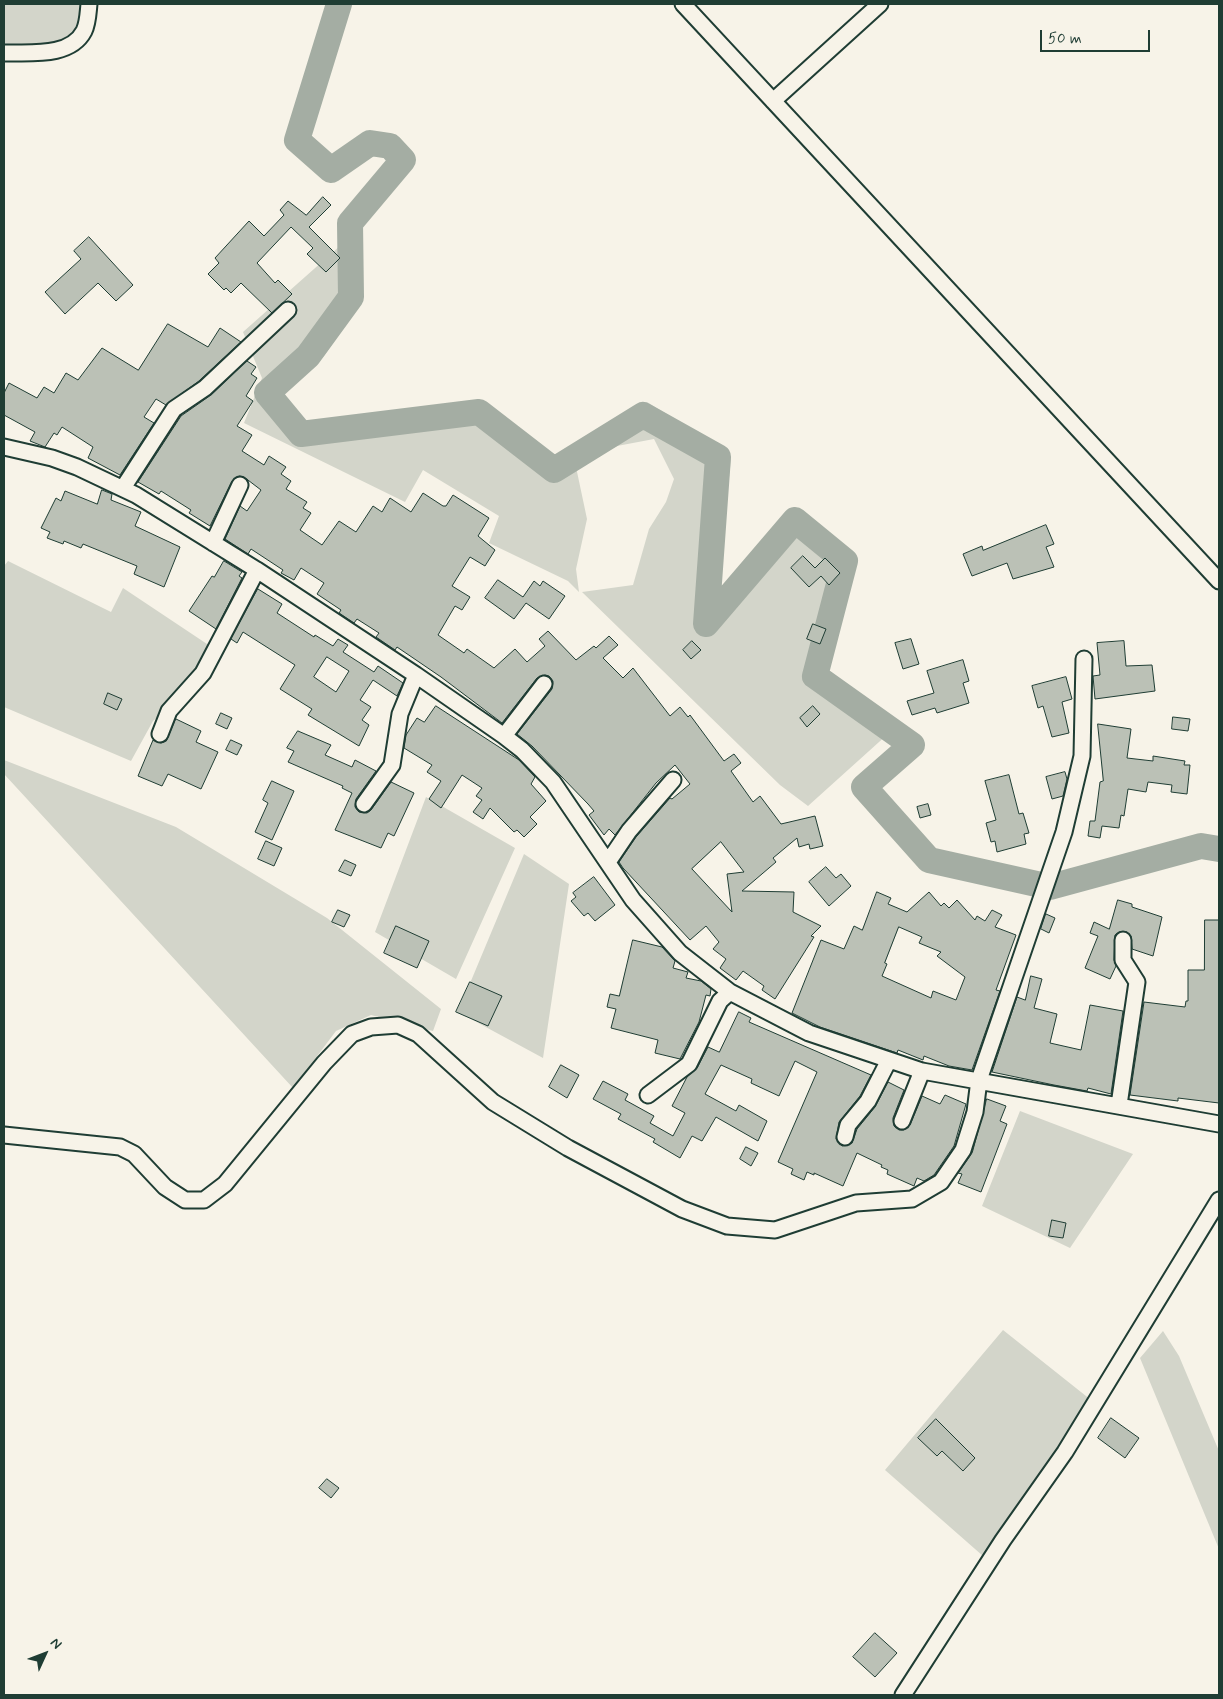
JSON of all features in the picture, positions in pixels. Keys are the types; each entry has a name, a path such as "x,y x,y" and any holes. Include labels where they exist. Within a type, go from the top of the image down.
{"street":[{"path":"4,53 52,51 67,47 83,32 89,4"},
{"path":"683,4 1219,581"},
{"path":"773,101 880,4"},
{"path":"123,488 174,408 205,388 288,310"},
{"path":"4,447 52,458 98,475 123,488 257,570 416,675 504,736 522,750 553,782 634,900 680,953 730,992 809,1033 922,1071 1219,1124"},
{"path":"213,542 240,485"},
{"path":"160,734 169,711 203,673 257,570"},
{"path":"4,1134 120,1147 134,1154 165,1187 185,1200 204,1200 225,1184 324,1064 352,1034 371,1027 398,1025 418,1034 493,1102 568,1148 682,1209 727,1226 775,1230 856,1203 912,1199 941,1182 963,1150 974,1112 979,1080 1064,832 1082,756 1084,659"},
{"path":"364,804 392,765 400,714 416,675"},
{"path":"504,736 544,684"},
{"path":"608,862 629,832 673,780"},
{"path":"1119,1105 1137,982 1123,960 1124,940"},
{"path":"648,1095 689,1064 720,1001 730,992"},
{"path":"845,1137 848,1125 868,1101 889,1060"},
{"path":"902,1121 922,1071"},
{"path":"903,1695 1003,1540 1065,1452 1219,1200"}],"shaded area":[{"path":"4,4 82,4 81,29 56,46 4,48"},
{"path":"359,229 360,304 324,356 281,391 308,423 484,404 556,456 647,402 706,438 731,459 716,600 794,508 855,561 823,674 899,724 808,806 780,785 582,592 633,585 649,529 666,502 674,479 654,439 617,446 576,467 587,519 576,569 579,592 568,581 489,543 499,516 423,470 405,502 244,423 262,378 243,332"},
{"path":"8,561 111,612 123,588 210,646 195,684 153,721 131,761 4,707 4,566"},
{"path":"4,760 176,827 327,918 441,1009 433,1031 371,1015 336,1031 293,1088 4,774"},
{"path":"426,797 515,848 456,979 375,932"},
{"path":"524,854 569,884 543,1058 458,1012"},
{"path":"1020,1111 1133,1154 1070,1248 982,1206"},
{"path":"1003,1330 1091,1400 983,1556 885,1470"},
{"path":"1163,1331 1179,1356 1219,1451 1219,1549 1140,1358"}],"building":[{"path":"323,197 331,205 309,227 340,258 326,272 307,254 313,248 291,227 257,263 275,283 278,280 292,294 272,313 241,283 231,293 226,288 224,290 208,274 219,263 215,258 249,221 264,236 284,215 280,210 288,201 306,215"},
{"path":"89,237 133,285 116,301 98,283 65,314 45,292 81,259 74,251"},
{"path":"168,324 208,347 220,328 241,342 199,381 166,405 156,399 144,417 154,423 120,475 88,458 93,447 62,427 57,435 54,433 45,447 30,441 35,432 4,415 4,393 9,383 37,398 44,387 54,393 66,373 78,380 102,348 138,370"},
{"path":"247,361 256,367 251,374 257,378 246,396 253,401 237,426 252,435 242,451 264,465 269,456 286,467 281,474 291,481 286,489 307,502 303,508 311,513 300,530 322,545 339,521 356,532 373,506 382,512 390,498 411,512 423,493 443,506 446,506 453,495 489,518 478,536 495,550 485,566 470,557 452,586 470,597 462,610 455,606 438,635 464,653 467,649 494,668 515,649 527,662 545,646 539,639 548,631 576,660 594,646 596,648 609,636 618,645 603,658 623,678 633,668 670,716 680,707 688,717 690,715 724,761 734,754 741,763 731,771 753,802 760,796 781,824 815,816 823,846 810,849 809,844 799,847 797,838 773,858 776,862 742,891 794,892 793,912 821,926 811,936 814,937 775,999 762,990 764,986 743,971 736,980 720,968 726,959 713,949 719,942 706,926 690,940 619,862 636,837 670,798 672,799 690,784 675,765 656,783 615,835 609,829 604,835 589,815 594,811 588,804 532,746 517,734 552,689 553,681 549,676 545,675 537,678 502,723 441,677 397,647 395,650 376,637 379,633 357,619 354,623 339,613 341,610 317,594 324,583 301,568 294,580 281,573 283,570 251,549 248,554 225,539 240,506 247,511 261,490 244,477 239,476 232,481 210,526 189,513 191,510 161,491 159,494 138,482 181,416 211,395","holes":["721,842 744,872 727,874 732,912 692,869"]},
{"path":"102,490 112,494 111,500 141,512 135,526 180,547 164,587 134,574 137,566 83,544 81,548 64,541 63,544 47,538 50,532 41,528 56,498 61,501 65,491 97,504"},
{"path":"1046,525 1054,544 1046,547 1054,567 1013,579 1007,563 972,576 963,554 982,546 983,550"},
{"path":"803,556 815,568 825,558 840,573 829,585 821,576 809,587 791,568"},
{"path":"224,561 242,572 239,576 242,578 216,629 189,611"},
{"path":"498,580 523,597 534,581 540,586 543,581 565,596 549,619 526,603 514,619 485,598"},
{"path":"258,589 282,604 277,613 314,637 315,635 333,646 338,639 348,645 343,652 374,672 378,666 403,683 397,696 373,680 360,700 371,707 362,720 369,725 359,746 308,715 312,709 280,689 295,665 243,632 237,643 231,639","holes":["327,657 349,671 336,692 314,677"]},
{"path":"813,624 826,629 820,644 807,639"},
{"path":"911,639 919,664 903,669 895,643"},
{"path":"692,641 701,650 691,659 683,650"},
{"path":"1124,641 1126,666 1152,665 1155,691 1095,699 1093,676 1100,675 1097,643"},
{"path":"963,660 969,681 963,683 969,703 937,713 935,708 912,715 907,701 934,693 927,671"},
{"path":"1066,677 1072,699 1062,702 1069,733 1052,737 1043,706 1038,708 1032,686"},
{"path":"108,693 122,699 117,710 104,704"},
{"path":"436,706 519,760 535,777 531,784 546,801 530,817 537,824 524,837 517,830 514,832 490,808 483,819 473,812 482,800 476,796 482,788 462,775 441,808 429,799 441,781 427,772 432,765 404,748 406,735 417,718 424,722"},
{"path":"813,706 820,714 807,727 800,718"},
{"path":"221,713 232,718 227,729 216,724"},
{"path":"1173,717 1190,719 1188,731 1172,729"},
{"path":"176,719 201,731 196,742 218,752 201,789 168,774 162,786 138,776 153,740 161,743 166,741"},
{"path":"1098,724 1131,729 1127,758 1153,761 1153,756 1185,761 1184,765 1190,765 1187,794 1171,792 1172,785 1148,782 1146,792 1128,789 1124,816 1121,815 1119,828 1102,826 1100,838 1088,836 1090,821 1095,821 1100,782 1103,781"},
{"path":"298,731 331,745 325,755 352,767 355,760 376,771 356,799 355,807 359,812 367,813 371,810 391,782 414,793 394,836 388,833 381,848 335,830 352,793 342,788 343,786 288,762 294,751 287,748"},
{"path":"231,740 242,745 237,755 226,750"},
{"path":"1065,772 1067,779 1063,796 1052,799 1046,777"},
{"path":"1009,775 1019,814 1023,813 1029,833 1024,834 1026,844 997,852 995,841 991,842 986,823 996,820 985,781"},
{"path":"272,781 294,791 272,840 255,832 268,803 263,800"},
{"path":"928,804 931,815 920,818 917,807"},
{"path":"266,841 282,848 274,866 258,859"},
{"path":"345,860 356,865 351,876 339,871"},
{"path":"826,867 836,878 841,874 851,886 829,906 809,882"},
{"path":"594,877 615,905 595,921 588,913 584,916 571,901 576,897 573,893"},
{"path":"877,892 891,898 888,904 907,912 929,892 941,906 944,903 949,908 957,900 975,920 977,916 985,921 992,910 1002,915 995,927 1016,935 996,990 1000,991 972,1070 949,1066 924,1056 923,1060 898,1050 897,1053 820,1027 792,1013 821,940 844,949 854,926 862,930","holes":["899,927 922,937 919,943 941,952 937,956 965,977 956,1000 933,991 931,998 882,976"]},
{"path":"1118,900 1162,917 1153,956 1132,949 1131,936 1127,932 1119,932 1115,935 1114,960 1116,966 1110,979 1085,968 1098,936 1090,933 1094,922 1109,929"},
{"path":"338,910 350,915 344,927 332,922"},
{"path":"1046,914 1055,918 1049,933 1041,929"},
{"path":"1205,920 1219,920 1219,1103 1178,1098 1178,1101 1130,1095 1144,1002 1185,1007 1186,1001 1188,1001 1188,970 1204,970"},
{"path":"396,926 429,941 417,968 384,953"},
{"path":"633,940 662,947 675,961 673,968 688,972 686,978 701,981 711,989 710,996 706,995 699,1022 680,1059 655,1053 658,1040 611,1028 616,1009 607,1007 610,994 619,996"},
{"path":"1031,976 1042,979 1034,1008 1057,1014 1050,1043 1081,1050 1090,1005 1123,1011 1111,1094 1088,1088 1087,1091 992,1072 1017,997 1025,1000"},
{"path":"470,982 502,996 488,1026 456,1012"},
{"path":"739,1012 751,1018 749,1022 871,1075 860,1096 839,1122 836,1139 842,1146 852,1143 857,1129 875,1107 888,1082 904,1090 893,1118 894,1126 899,1130 904,1130 910,1125 922,1096 940,1104 945,1095 966,1104 954,1146 934,1175 924,1181 917,1178 914,1186 887,1174 888,1170 881,1167 882,1165 857,1153 843,1186 814,1173 814,1175 807,1172 804,1180 791,1174 793,1169 778,1162 817,1072 795,1061 779,1096 751,1083 752,1079 721,1065 705,1094 736,1111 739,1105 767,1121 758,1141 716,1117 702,1141 692,1136 680,1158 653,1142 655,1139 618,1119 621,1114 593,1099 603,1081 628,1094 625,1100 654,1116 650,1123 673,1136 685,1113 672,1106 687,1077 697,1068 708,1047 719,1052"},
{"path":"561,1065 579,1075 567,1098 549,1087"},
{"path":"987,1099 1006,1106 1000,1121 1007,1124 981,1192 958,1183 962,1174 958,1173 972,1153"},
{"path":"746,1147 758,1153 751,1166 740,1159"},
{"path":"1052,1220 1066,1223 1063,1238 1049,1236"},
{"path":"1111,1418 1139,1438 1125,1458 1098,1438"},
{"path":"936,1419 975,1458 963,1471 942,1451 937,1456 918,1438"},
{"path":"327,1479 339,1488 331,1498 319,1488"},
{"path":"875,1633 897,1653 875,1677 853,1657"}],"waterway":[{"path":"339,4 297,140 331,170 370,143 390,146 403,160 350,223 351,297 308,356 267,393 301,434 479,412 554,470 643,415 718,457 706,624 795,520 845,561 815,676 912,745 864,787 929,860 1050,887 1201,846 1219,849"}]}
